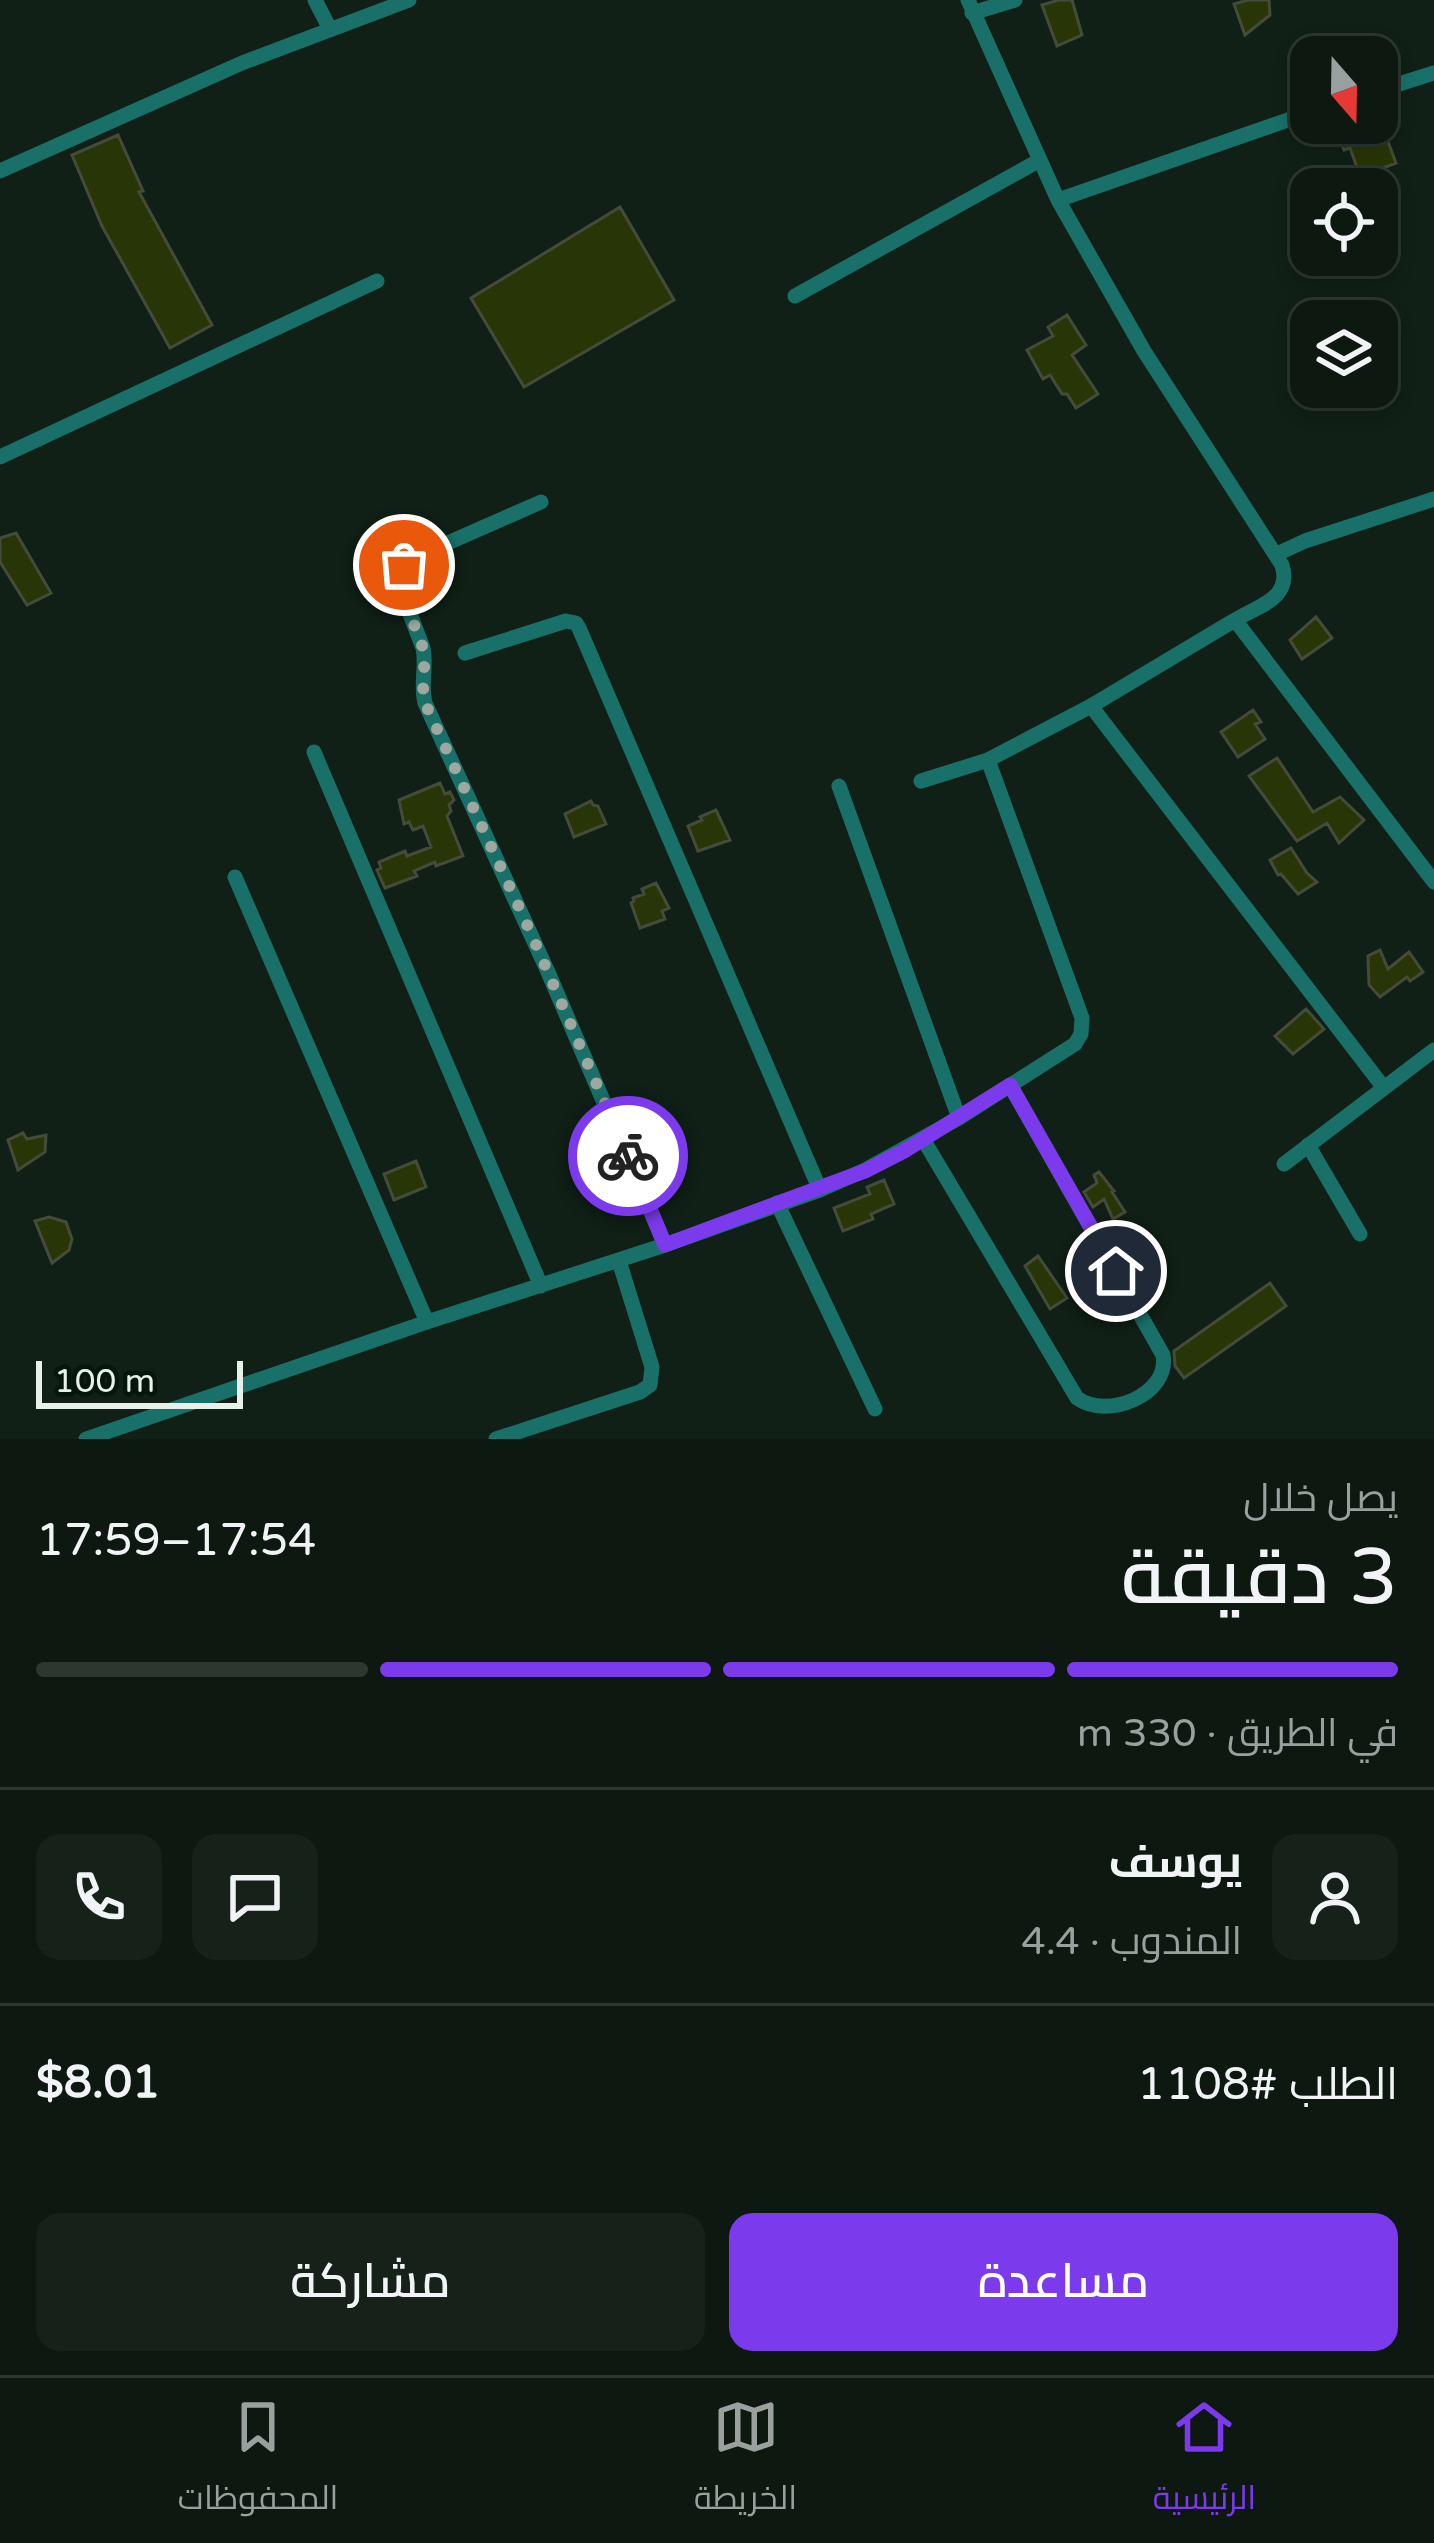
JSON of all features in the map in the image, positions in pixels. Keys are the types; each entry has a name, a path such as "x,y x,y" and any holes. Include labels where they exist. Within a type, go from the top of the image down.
{"street":[{"path":"315,0 330,29"},
{"path":"0,171 242,63 409,0"},
{"path":"921,781 988,760 1091,706 1285,587 1277,554 1144,351 1058,200 970,6 1015,0"},
{"path":"1398,84 1434,73"},
{"path":"1058,200 1290,119"},
{"path":"795,296 1040,160"},
{"path":"0,457 377,281"},
{"path":"1277,554 1434,499"},
{"path":"541,502 410,560 400,570 399,585 423,648 425,703 665,1245"},
{"path":"1235,620 1434,882"},
{"path":"465,653 566,621 576,623 820,1190"},
{"path":"1091,706 1384,1088"},
{"path":"314,752 541,1286"},
{"path":"86,1439 820,1190 923,1139 1076,1044 1082,1018 988,760"},
{"path":"839,786 958,1118"},
{"path":"236,877 427,1322"},
{"path":"1284,1164 1434,1049"},
{"path":"923,1139 1077,1398 1089,1406 1107,1407 1150,1390 1164,1372 1163,1355 1010,1085"},
{"path":"1308,1145 1360,1234"},
{"path":"777,1203 875,1409"},
{"path":"496,1439 650,1385 652,1367 619,1261"}],"building":[{"path":"1072,0 1082,35 1057,46 1042,5"},
{"path":"1269,0 1270,15 1245,35 1234,4"},
{"path":"118,135 143,191 139,192 212,325 170,348 102,226 72,155"},
{"path":"1342,144 1389,144 1396,163 1357,168 1350,148 1344,150"},
{"path":"620,207 674,300 524,387 471,298"},
{"path":"1067,315 1086,345 1072,355 1098,394 1076,408 1050,375 1043,379 1027,350 1053,336 1048,327"},
{"path":"16,533 51,593 27,605 0,562 0,538"},
{"path":"1316,617 1332,638 1302,659 1290,640"},
{"path":"1253,710 1265,739 1238,757 1221,732"},
{"path":"1277,758 1313,812 1340,797 1364,820 1339,843 1327,823 1297,841 1249,776"},
{"path":"440,783 454,800 447,816 463,856 436,866 435,862 414,871 417,876 385,888 377,870 379,862 431,847 423,826 413,830 409,822 404,824 399,800"},
{"path":"591,801 606,824 574,837 565,814"},
{"path":"716,810 730,840 698,851 688,826"},
{"path":"1291,848 1317,882 1298,894 1270,860"},
{"path":"656,883 669,908 662,911 665,919 640,928 631,903 644,894 642,889"},
{"path":"1380,950 1388,969 1409,952 1423,972 1410,981 1407,977 1380,997 1369,985 1368,956"},
{"path":"1306,1009 1324,1029 1293,1054 1275,1036"},
{"path":"23,1133 27,1139 46,1135 45,1152 18,1170 8,1140"},
{"path":"416,1161 426,1187 394,1200 384,1174"},
{"path":"1099,1172 1125,1212 1113,1219 1104,1199 1093,1207 1084,1192 1097,1183 1094,1175"},
{"path":"884,1180 894,1204 843,1231 834,1208 870,1194 867,1187"},
{"path":"49,1217 66,1222 72,1239 69,1250 52,1263 35,1221"},
{"path":"1038,1256 1067,1298 1050,1309 1025,1266"},
{"path":"1270,1283 1286,1306 1184,1378 1175,1366 1174,1351"}],"way so far":[{"path":"404,565 399,585 421,638 425,703 628,1156"}],"route":[{"path":"628,1156 665,1245 865,1171 1010,1085 1116,1271"}]}
